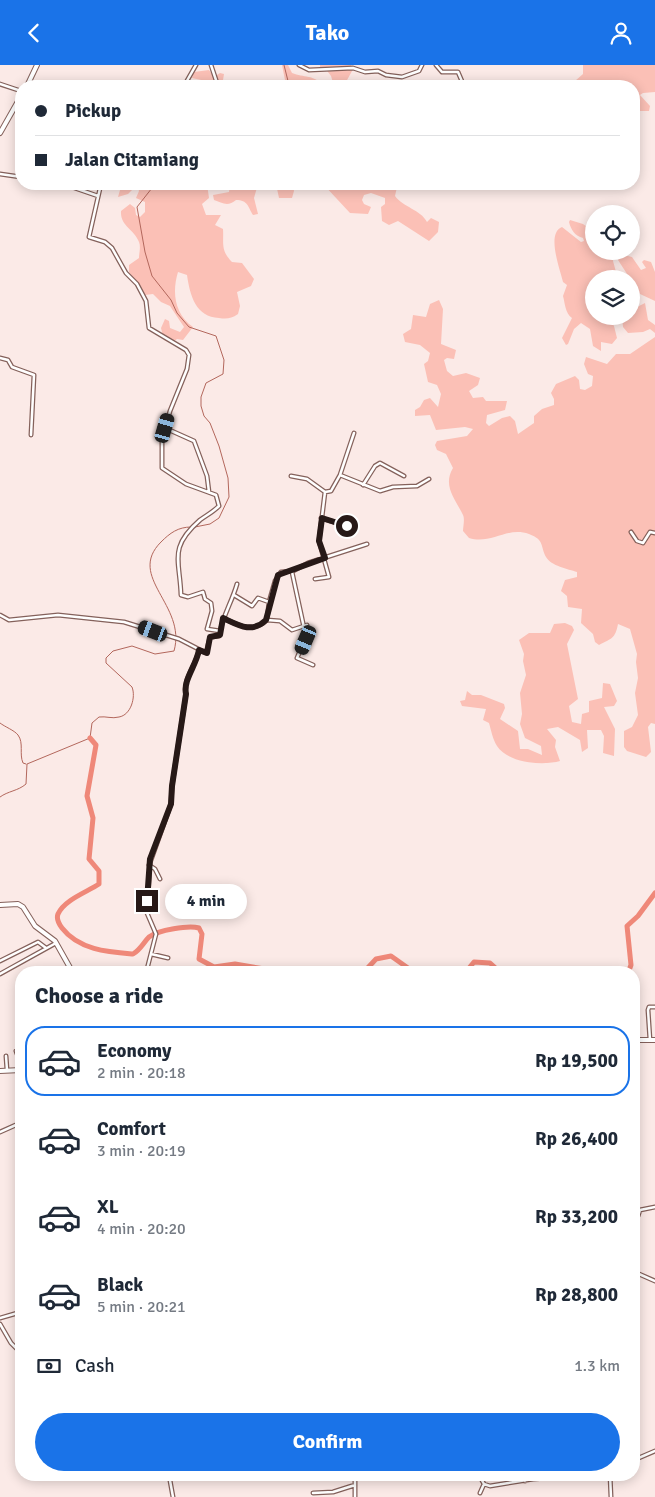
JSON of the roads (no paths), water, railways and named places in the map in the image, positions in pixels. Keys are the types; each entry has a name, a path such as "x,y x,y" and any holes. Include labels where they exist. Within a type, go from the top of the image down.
{"street":[{"path":"29,80 37,65"},
{"path":"187,80 196,65"},
{"path":"211,65 216,80"},
{"path":"299,65 309,70 353,68 365,72 378,71 386,75 402,77 418,71 422,65"},
{"path":"436,65 442,72 458,72 460,80"},
{"path":"0,84 15,89"},
{"path":"0,133 15,107"},
{"path":"0,174 15,176"},
{"path":"82,190 98,195"},
{"path":"99,190 88,235 89,238 105,242 116,253 122,266 137,285 146,301 149,329 186,349 188,353 187,369 162,439 164,448 162,468 186,484 217,496 219,506 201,520 178,546 178,565 181,595 188,597 202,593 205,599 211,603 212,611 207,629 220,631"},
{"path":"0,358 8,360 12,367 34,375 31,435"},
{"path":"165,428 192,438 207,476 209,493"},
{"path":"291,475 307,479 325,492 331,491 340,475 354,433"},
{"path":"364,485 375,465 380,463 404,476"},
{"path":"340,475 381,491 394,487 421,485 429,479"},
{"path":"315,579 329,577 319,541 325,492"},
{"path":"322,518 347,526"},
{"path":"631,532 637,541 643,543 650,532 655,533"},
{"path":"223,618 248,628 257,627 266,620 278,575 282,572 292,571 308,563 368,544"},
{"path":"292,571 306,626 306,639 297,657 313,665"},
{"path":"0,615 9,620 58,615 124,622 179,639 207,653 210,637 218,637 223,618 237,584"},
{"path":"234,595 252,605 258,598 270,602"},
{"path":"266,620 280,621 292,631 306,626"},
{"path":"148,966 156,934 147,911 150,865 153,850 171,804 186,694 185,687 190,671 196,666 199,650"},
{"path":"150,865 155,869 160,879"},
{"path":"0,905 20,904 35,926 56,943 69,966"},
{"path":"0,961 38,942 46,948"},
{"path":"15,966 56,943"},
{"path":"151,954 168,958"},
{"path":"0,974 15,966"},
{"path":"652,1040 648,1010 649,1007 655,1007"},
{"path":"6,1056 7,1070"},
{"path":"0,1071 15,1070"},
{"path":"0,1133 15,1126"},
{"path":"640,1210 655,1207"},
{"path":"640,1274 655,1281"},
{"path":"0,1318 15,1314"},
{"path":"0,1324 15,1347"},
{"path":"640,1457 655,1451"},
{"path":"169,1481 173,1497"},
{"path":"355,1481 355,1497"},
{"path":"482,1481 490,1486 525,1481"},
{"path":"610,1481 611,1497"},
{"path":"480,1493 484,1484"},
{"path":"313,1493 333,1492 355,1485"}],"waterway":[{"path":"284,65 288,80"},
{"path":"150,190 137,207 145,252 152,276 189,327 216,336 224,360 223,374 206,383 201,397 201,406 219,446 228,478 229,497 219,518 210,524 195,527"},
{"path":"0,797 26,784 27,764 90,738 92,723 99,717 116,718 127,713 132,705 133,691 132,687 106,663 106,658 113,651 132,646 155,654 174,651 176,635 173,619 153,580 150,567 152,555 161,542 174,531 191,527"},
{"path":"0,723 20,738 22,760 26,764"},
{"path":"90,738 96,745 87,796 93,818 89,859 99,871 99,884 70,900 58,914 59,923 69,935 85,945 104,951 133,954 153,934 188,927 199,928 202,934 199,959 212,966"},
{"path":"631,966 627,926 638,916 655,893"},
{"path":"370,966 376,959 391,956 405,966"},
{"path":"471,966 474,962 490,963 493,966"},
{"path":"221,966 235,964 247,966"}]}
